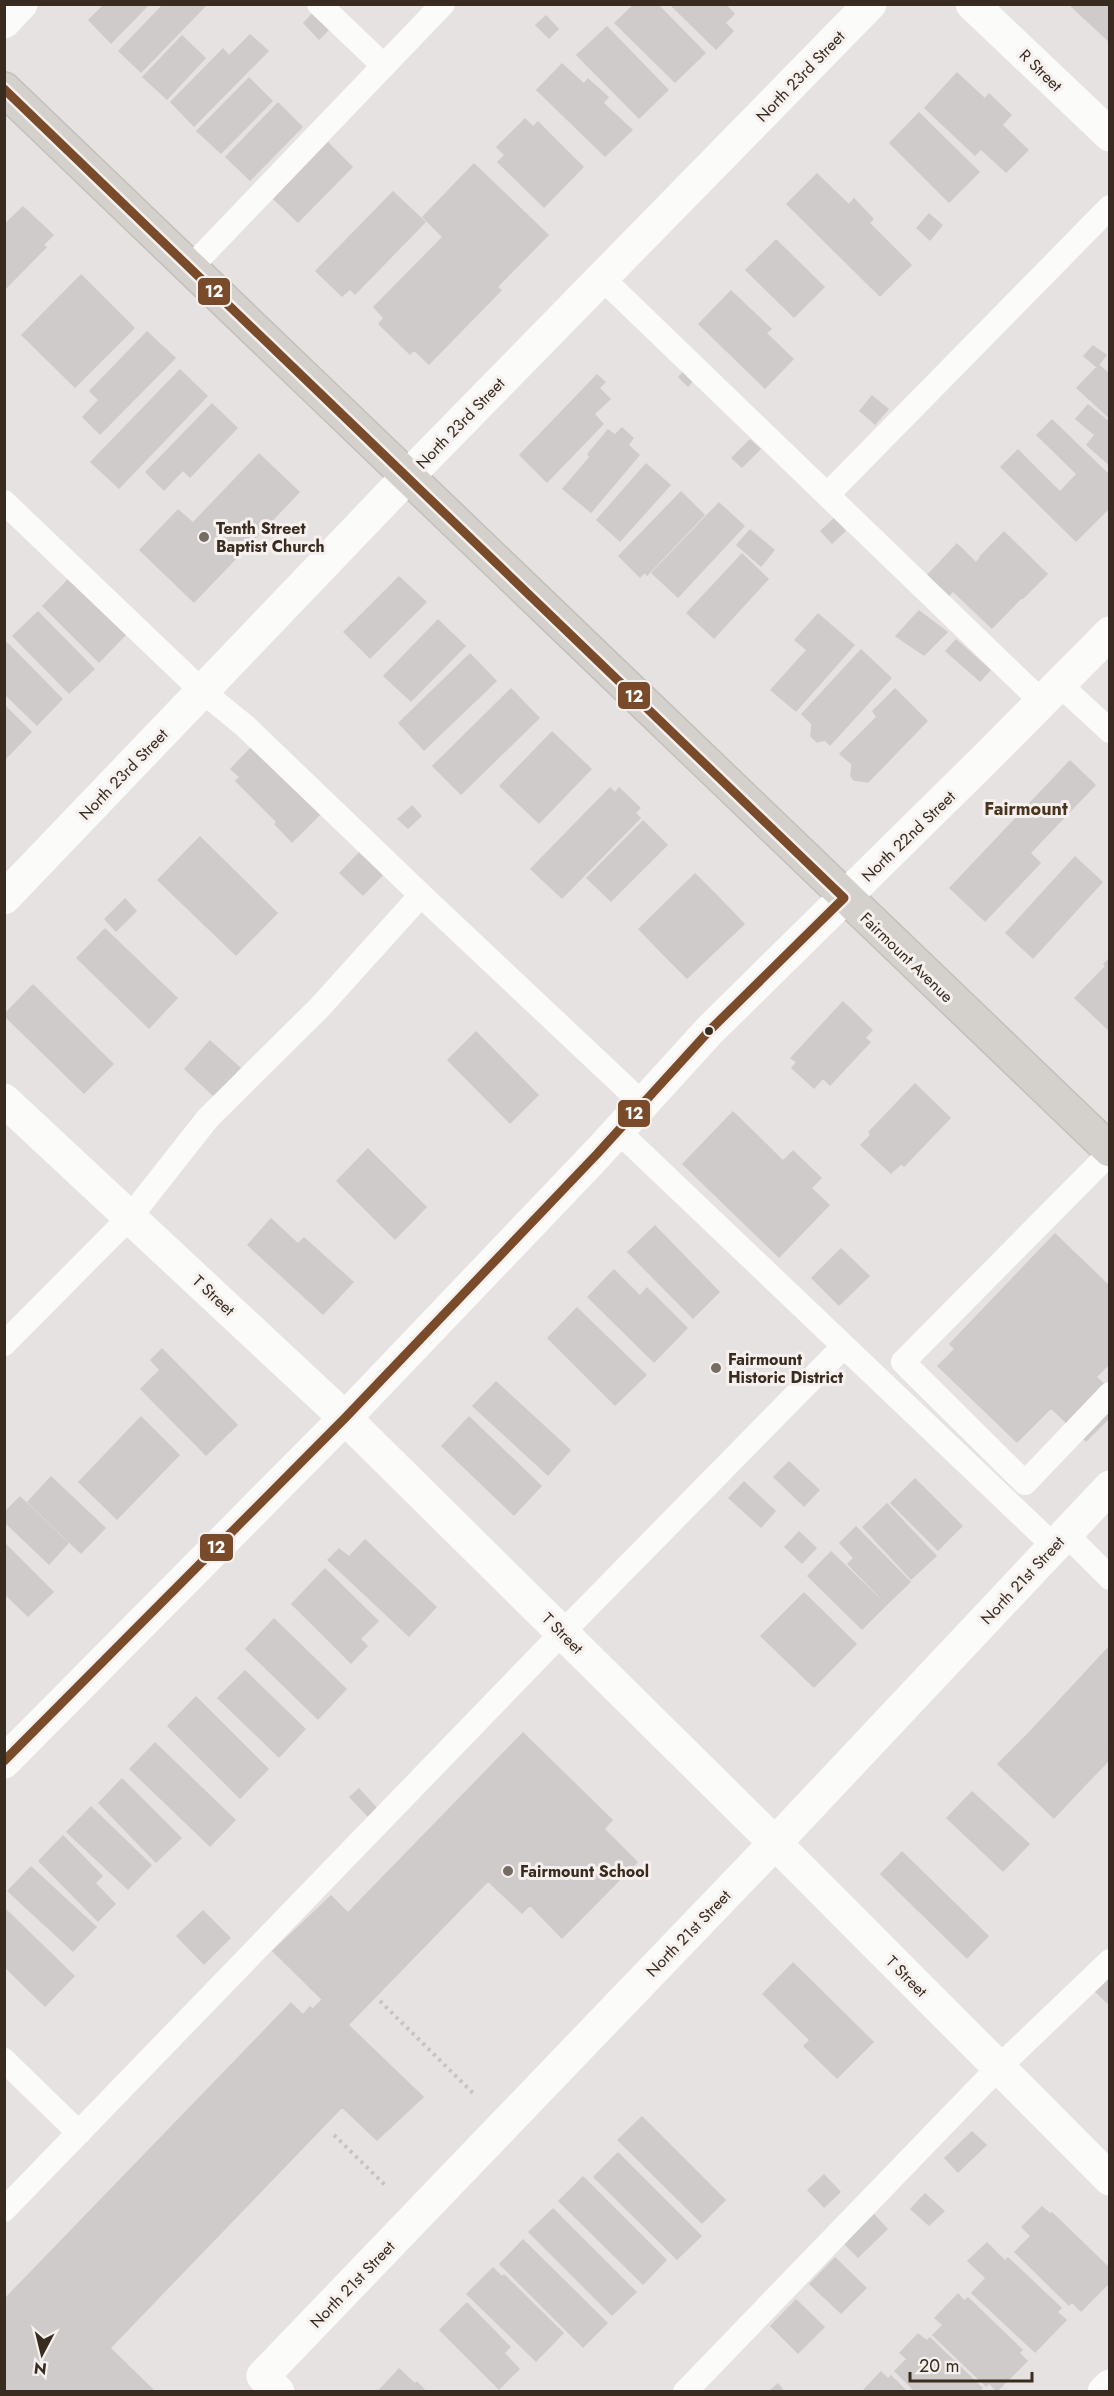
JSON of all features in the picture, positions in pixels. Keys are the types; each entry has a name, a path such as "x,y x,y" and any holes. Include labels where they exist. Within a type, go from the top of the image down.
{"main road":[{"name":"Fairmount Avenue","path":"4,89 1110,1152"}],"street":[{"path":"4,22 21,4"},
{"name":"North 23rd Street","path":"4,898 408,476 870,4"},
{"name":"R Street","path":"972,4 1110,135"},
{"name":"North 22nd Street","path":"4,1762 345,1418 618,1131 709,1030 1110,633"},
{"name":"T Street","path":"4,1100 345,1418 775,1843 1110,2179"},
{"name":"North 21st Street","path":"271,2384 775,1843 1110,1488"},
{"path":"1104,2391 1110,2386"}],"lane":[{"path":"319,4 384,66"},
{"path":"190,268 442,4"},
{"path":"827,495 1110,207"},
{"path":"602,278 827,495 1049,692 1110,731"},
{"path":"4,502 202,691 245,726 643,1104"},
{"path":"4,1344 130,1217 208,1118 320,1006 421,895"},
{"path":"618,1131 844,1346 1060,1540 1110,1578"},
{"path":"1110,1152 903,1362 1025,1483 1110,1394"},
{"path":"7,2203 79,2133 562,1633 844,1346"},
{"path":"685,2391 998,2068 1110,1961"},
{"path":"4,2060 79,2133"}],"path":[{"path":"380,2001 476,2096"},
{"path":"334,2134 387,2187"}],"building":[{"path":"105,4 149,4 111,43 89,20"},
{"path":"164,4 207,4 141,72 119,51"},
{"path":"635,4 657,4 705,53 675,82 615,23"},
{"path":"670,4 725,4 734,14 725,23 733,31 716,49"},
{"path":"1069,4 1110,4 1110,42"},
{"path":"316,10 332,26 319,39 304,23"},
{"path":"546,16 558,29 549,38 536,25"},
{"path":"607,27 668,90 639,118 577,55"},
{"path":"250,35 268,51 194,126 171,102 223,49 229,56"},
{"path":"182,36 205,58 167,99 143,77"},
{"path":"562,64 584,84 588,79 608,97 603,103 632,130 605,156 537,90"},
{"path":"957,73 985,99 989,94 1011,115 1002,125 1028,150 1006,172 981,149 975,155 925,108"},
{"path":"249,78 272,101 221,153 197,131"},
{"path":"278,103 302,127 250,180 226,157"},
{"path":"919,113 979,172 949,202 890,143"},
{"path":"525,119 533,127 538,122 583,167 544,207 498,162 505,155 497,147"},
{"path":"328,143 352,167 298,222 274,199"},
{"path":"474,164 548,235 497,287 501,290 429,364 414,350 410,354 379,324 384,318 374,307 443,237 423,217"},
{"path":"817,174 849,205 854,199 873,219 869,223 911,265 880,296 787,204"},
{"path":"393,192 425,222 355,294 350,289 342,296 316,271"},
{"path":"23,207 53,235 43,245 46,247 4,290 4,225"},
{"path":"929,214 942,225 930,240 917,228"},
{"path":"776,240 824,287 794,317 746,270"},
{"path":"81,275 134,328 75,387 22,335"},
{"path":"731,291 771,329 766,333 793,359 765,388 699,324"},
{"path":"147,332 175,358 100,434 83,417 99,400 90,391"},
{"path":"1093,346 1106,355 1097,367 1084,356"},
{"path":"1099,365 1110,375 1110,418 1077,388"},
{"path":"180,370 207,396 119,488 91,462"},
{"path":"685,370 694,379 688,386 679,377"},
{"path":"597,375 605,382 599,388 610,399 594,414 603,424 547,482 520,455"},
{"path":"872,396 888,409 875,424 860,411"},
{"path":"212,404 237,428 190,477 183,470 164,490 146,472"},
{"path":"1088,405 1110,423 1110,465 1087,445 1095,435 1076,419"},
{"path":"1052,420 1110,476 1110,507 1076,541 1001,467 1018,450 1060,492 1077,474 1037,435"},
{"path":"622,428 633,438 628,445 639,455 591,512 563,489 590,457 588,454 608,430 615,435"},
{"path":"750,440 760,449 742,467 732,458"},
{"name":"Tenth Street Baptist Church","path":"259,454 299,492 194,602 140,550 178,510 193,523"},
{"path":"646,464 670,485 620,541 597,520"},
{"path":"681,492 704,515 647,575 645,572 640,577 619,556"},
{"path":"719,503 744,526 678,597 652,573"},
{"path":"834,519 845,531 832,543 821,531"},
{"path":"750,530 774,550 761,566 737,545"},
{"path":"1004,532 1047,574 1023,598 980,557"},
{"path":"957,544 976,563 980,558 1022,597 992,628 953,591 947,597 926,577"},
{"path":"742,554 768,579 714,638 687,613"},
{"path":"399,577 426,602 370,658 344,632"},
{"path":"68,580 125,635 99,662 43,606"},
{"path":"919,611 947,632 924,655 896,636"},
{"path":"38,612 94,669 69,693 13,636"},
{"path":"818,614 854,645 796,711 771,690 807,650 795,640"},
{"path":"438,620 465,646 411,701 384,676"},
{"path":"956,640 990,670 980,681 946,651"},
{"path":"7,643 62,699 37,725 4,693 4,645"},
{"path":"861,650 891,678 830,745 825,740 817,742 811,736 812,724 802,714"},
{"path":"470,654 496,681 424,750 399,723"},
{"path":"511,689 539,718 461,794 433,766"},
{"path":"895,689 927,721 868,782 854,780 851,776 852,764 840,754 877,717 873,711"},
{"path":"4,705 31,732 5,759 4,758"},
{"path":"552,732 591,769 539,823 500,786"},
{"path":"252,747 320,814 292,842 275,824 277,822 236,781 240,777 231,769"},
{"path":"1070,761 1095,785 1030,853 1040,863 985,921 950,888"},
{"path":"610,788 640,818 562,898 531,869"},
{"path":"619,788 640,808 635,813 615,793"},
{"path":"412,806 421,816 408,828 398,819"},
{"path":"643,821 667,845 611,901 587,878"},
{"path":"200,837 277,913 236,955 158,880"},
{"path":"361,851 384,873 363,895 340,873"},
{"path":"1075,857 1102,882 1033,958 1006,933"},
{"path":"695,874 720,899 663,954 639,929"},
{"path":"125,899 136,911 116,931 105,919"},
{"path":"720,899 744,924 687,978 663,954"},
{"path":"105,929 177,998 149,1028 77,958"},
{"path":"1110,958 1110,1031 1075,998 1106,966 1104,964"},
{"path":"33,985 113,1064 84,1093 4,1015"},
{"path":"843,1002 872,1030 865,1038 870,1042 830,1085 823,1078 814,1088 792,1068 797,1062 791,1058"},
{"path":"476,1032 538,1095 510,1123 448,1060"},
{"path":"210,1041 240,1068 214,1096 185,1069"},
{"path":"915,1084 950,1118 904,1166 902,1163 891,1173 861,1145 871,1135 869,1132"},
{"path":"733,1112 783,1161 793,1151 821,1178 811,1188 829,1205 779,1257 683,1164"},
{"path":"368,1149 426,1207 395,1239 337,1181"},
{"path":"271,1219 298,1244 304,1238 353,1282 323,1314 248,1245"},
{"path":"655,1226 719,1292 693,1318 628,1252"},
{"path":"1055,1234 1110,1287 1110,1363 1096,1377 1110,1390 1110,1417 1086,1441 1051,1408 1017,1442 938,1366 955,1349 950,1344"},
{"path":"841,1249 869,1276 839,1305 812,1278"},
{"path":"614,1270 640,1296 647,1288 687,1328 654,1362 588,1297"},
{"path":"577,1308 646,1375 615,1405 548,1338"},
{"path":"162,1349 237,1425 206,1455 141,1389 160,1370 151,1360"},
{"path":"496,1382 570,1450 548,1475 473,1406"},
{"path":"141,1417 179,1455 117,1519 79,1482"},
{"path":"469,1417 541,1486 514,1515 442,1446"},
{"path":"789,1462 819,1490 804,1506 774,1477"},
{"path":"51,1477 105,1528 81,1553 28,1502"},
{"path":"915,1479 962,1526 938,1550 891,1503"},
{"path":"744,1482 775,1511 761,1527 729,1498"},
{"path":"20,1497 68,1543 49,1564 4,1521 4,1513"},
{"path":"887,1504 936,1556 911,1579 863,1527"},
{"path":"856,1527 910,1582 887,1604 848,1564 854,1558 840,1543"},
{"path":"799,1532 816,1548 802,1563 785,1547"},
{"path":"365,1540 436,1607 409,1636 328,1560 339,1549 349,1557"},
{"path":"4,1543 53,1592 28,1616 4,1593"},
{"path":"831,1552 886,1605 862,1629 808,1576"},
{"path":"325,1569 378,1621 360,1639 367,1646 351,1663 292,1604"},
{"path":"804,1593 856,1644 814,1687 761,1636"},
{"path":"274,1619 346,1689 318,1719 246,1649"},
{"path":"1110,1647 1110,1698 1084,1674"},
{"path":"245,1671 305,1729 279,1757 218,1698"},
{"path":"1084,1674 1110,1698 1110,1754 1057,1703"},
{"path":"196,1697 268,1769 240,1798 168,1726"},
{"path":"1057,1703 1110,1754 1110,1759 1082,1788 1027,1735"},
{"name":"Fairmount School","path":"523,1733 612,1820 604,1829 637,1862 562,1938 530,1905 522,1913 488,1881 348,2025 273,1951 331,1896 348,1913"},
{"path":"1027,1735 1082,1788 1054,1818 998,1764"},
{"path":"155,1743 235,1820 210,1846 130,1769"},
{"path":"122,1779 181,1838 156,1862 99,1803"},
{"path":"359,1789 377,1809 369,1817 350,1797"},
{"path":"972,1792 1029,1844 1003,1871 947,1818"},
{"path":"91,1807 151,1865 128,1889 67,1832"},
{"path":"63,1836 102,1876 95,1883 115,1904 98,1921 39,1861"},
{"path":"902,1852 988,1936 967,1958 881,1874"},
{"path":"31,1867 96,1927 73,1951 8,1891"},
{"path":"4,1908 74,1976 45,2006 4,1966"},
{"path":"203,1911 230,1938 204,1964 177,1936"},
{"path":"793,1963 873,2042 837,2078 804,2046 810,2040 763,1994"},
{"path":"1110,1973 1110,2005 1094,1990"},
{"path":"322,2000 423,2097 377,2140 342,2107 110,2348 155,2392 5,2392 4,2300 291,2003 303,2015 310,2007 313,2009"},
{"path":"642,2117 725,2200 702,2223 618,2140"},
{"path":"972,2132 986,2145 958,2172 945,2158"},
{"path":"618,2153 701,2236 677,2259 594,2177"},
{"path":"824,2175 840,2192 824,2207 808,2190"},
{"path":"583,2177 666,2260 643,2284 559,2201"},
{"path":"925,2194 944,2211 929,2225 911,2209"},
{"path":"1042,2207 1050,2214 1052,2213 1110,2269 1110,2282 1081,2311 1072,2302 1069,2305 1015,2252 1031,2236 1022,2227"},
{"path":"553,2209 636,2292 612,2315 529,2232"},
{"path":"874,2215 887,2229 858,2257 845,2244"},
{"path":"523,2240 607,2323 583,2347 500,2264"},
{"path":"987,2243 1005,2261 1008,2258 1061,2308 1057,2312 1066,2320 1035,2352 972,2293 986,2278 968,2261"},
{"path":"835,2258 866,2288 841,2313 810,2284"},
{"path":"493,2268 502,2277 504,2275 563,2333 536,2361 467,2294"},
{"path":"958,2294 964,2301 968,2298 1022,2350 1019,2353 1027,2361 997,2391 989,2383 986,2386 933,2335 943,2325 935,2318"},
{"path":"796,2300 824,2327 798,2353 771,2326"},
{"path":"467,2303 510,2347 504,2353 519,2369 499,2389 440,2330"},
{"path":"918,2334 927,2341 930,2338 982,2388 979,2392 916,2392 895,2371 907,2359 900,2353"},
{"path":"399,2369 415,2384 417,2382 426,2392 378,2392"},
{"path":"881,2372 888,2379 891,2376 907,2392 862,2392"},
{"path":"778,2384 784,2392 769,2392"}],"transit line":[{"name":"12","path":"4,89 844,898"},
{"name":"12","path":"4,1761 345,1418 597,1154 709,1031 844,898"}],"place":[{"name":"Tenth Street Baptist Church","path":"204,537"},
{"name":"Fairmount Historic District","path":"716,1368"},
{"name":"Fairmount School","path":"508,1871"}],"district":[{"name":"Fairmount","path":"1026,809"}]}
